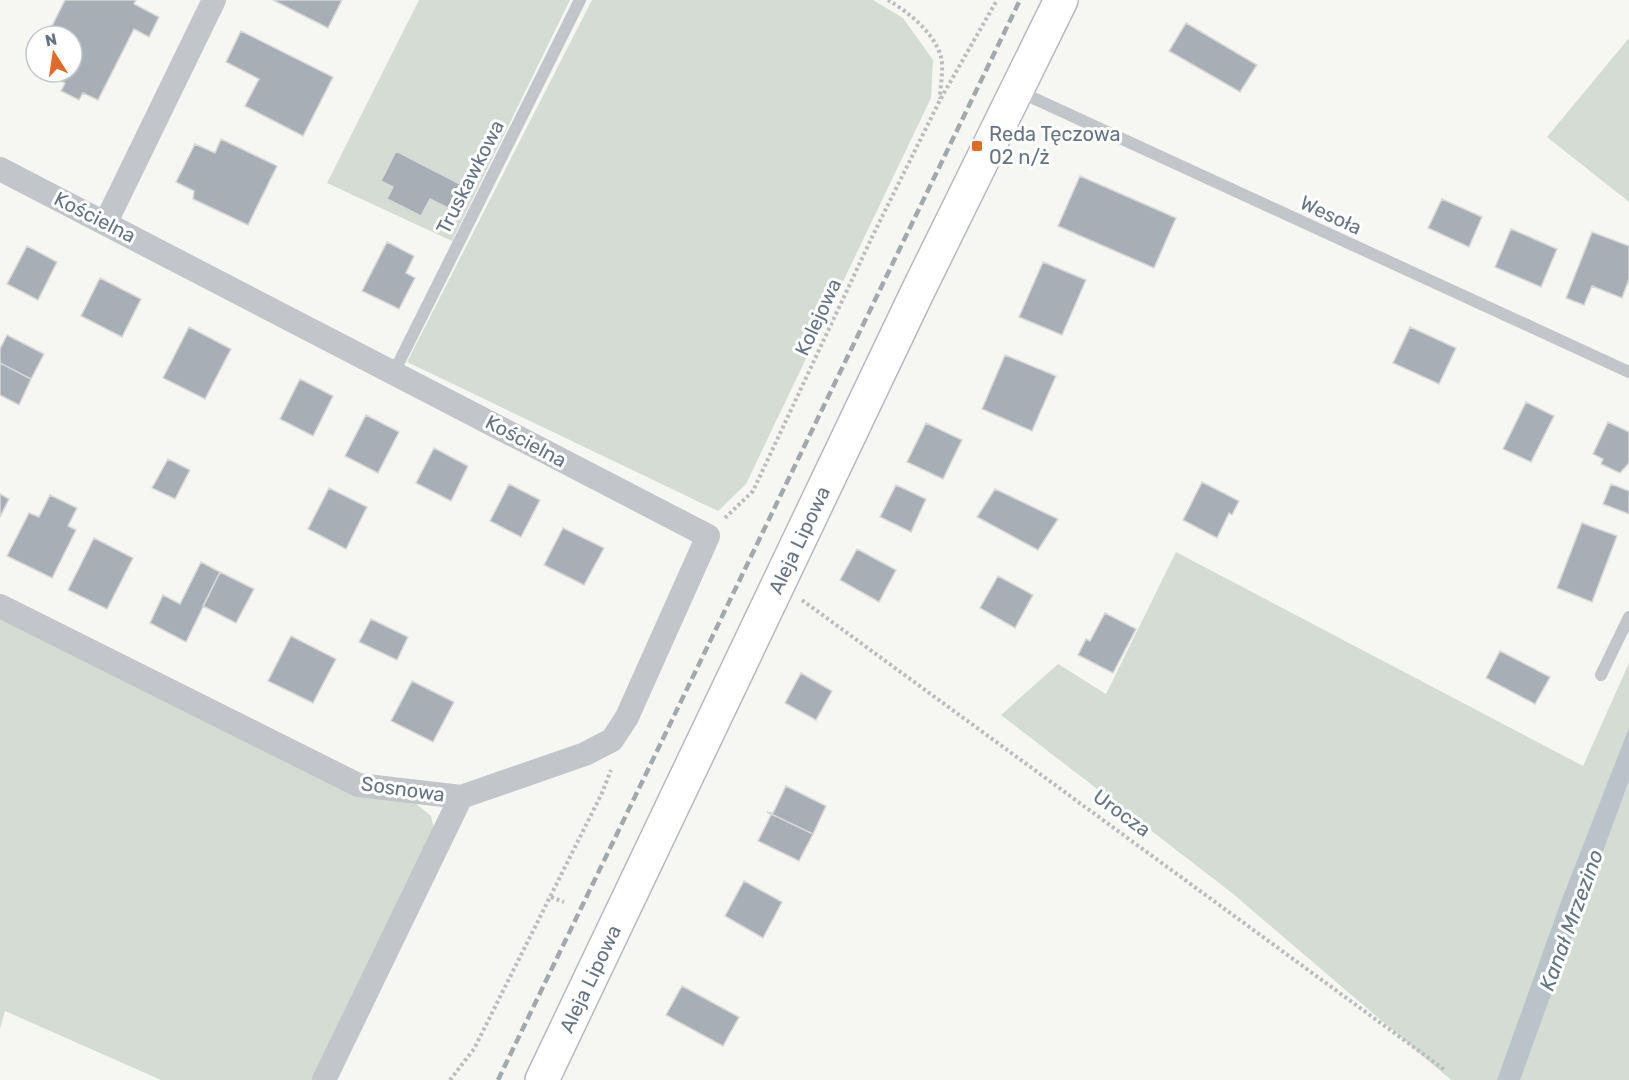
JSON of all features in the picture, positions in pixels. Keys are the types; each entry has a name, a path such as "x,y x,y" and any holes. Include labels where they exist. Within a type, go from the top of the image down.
{"street":[{"path":"106,222 214,0"},
{"name":"Aleja Lipowa","path":"542,1080 916,295 1061,0"},
{"name":"Kościelna","path":"0,169 708,536"},
{"path":"461,797 585,754 612,740 627,717 708,536"},
{"name":"Sosnowa","path":"0,606 358,785 461,797 324,1080"}],"lane":[{"name":"Truskawkowa","path":"394,372 580,0"},
{"name":"Wesoła","path":"1017,91 1629,372"},
{"path":"1601,675 1629,617"}],"path":[{"path":"888,0 904,10 926,32 941,57 940,100"},
{"name":"Kolejowa","path":"708,536 753,491 873,235 940,100 997,0"},
{"name":"Urocza","path":"780,583 1445,1070"},
{"path":"450,1080 474,1049 602,793 613,763 612,740"},
{"path":"550,897 564,902"}],"shaded area":[{"path":"419,0 570,0 452,241 327,183"},
{"path":"592,0 873,0 903,18 933,60 931,98 746,484 718,511 407,362"},
{"path":"1629,38 1629,202 1547,137"},
{"path":"1176,552 1583,766 1629,663 1629,1080 1451,1080 1232,893 1001,715 1058,664 1106,694"},
{"path":"0,619 410,799 431,816 436,837 313,1080 161,1080 5,1011 0,1029"}],"water":[{"name":"Kanał Mrzezino","path":"1629,728 1629,780 1520,1080 1497,1080 1562,899"}],"building":[{"path":"65,0 136,0 134,4 159,17 149,37 134,29 98,100 83,93 79,100 61,91 64,84 84,84 84,24 53,24"},
{"path":"273,0 342,0 328,28"},
{"path":"1186,23 1257,65 1240,92 1169,51"},
{"path":"241,31 333,77 303,136 245,106 259,79 226,62"},
{"path":"221,139 277,166 248,225 193,199 194,191 176,182 195,144 215,153"},
{"path":"396,151 460,184 448,208 430,199 421,216 387,199 393,187 381,181"},
{"path":"1080,176 1176,218 1154,268 1058,226"},
{"path":"1442,199 1482,217 1469,247 1428,228"},
{"path":"1511,229 1557,249 1541,287 1495,267"},
{"path":"1592,232 1629,246 1629,279 1622,298 1592,286 1584,305 1566,298"},
{"path":"387,242 414,256 406,273 415,278 399,309 362,291"},
{"path":"27,246 57,262 38,300 7,284"},
{"path":"1043,262 1086,280 1062,335 1019,317"},
{"path":"100,278 141,299 122,337 81,316"},
{"path":"189,327 231,349 205,399 163,378"},
{"path":"1410,327 1456,348 1439,384 1393,363"},
{"path":"7,335 44,354 31,379 0,363 0,349"},
{"path":"1005,355 1056,376 1032,431 982,409"},
{"path":"0,363 31,379 19,405 0,395"},
{"path":"300,379 333,396 313,436 280,419"},
{"path":"1526,402 1554,416 1531,462 1503,449"},
{"path":"366,415 399,432 378,473 345,456"},
{"path":"1608,422 1629,432 1629,463 1620,473 1601,464 1603,459 1593,454"},
{"path":"926,423 962,440 943,479 907,462"},
{"path":"434,448 468,466 451,501 416,483"},
{"path":"168,459 190,470 175,499 152,488"},
{"path":"1202,482 1239,501 1232,515 1229,513 1217,538 1183,520"},
{"path":"509,484 540,500 521,537 490,521"},
{"path":"1611,484 1629,491 1629,514 1603,504"},
{"path":"896,485 926,499 911,532 880,517"},
{"path":"329,488 367,507 346,549 308,529"},
{"path":"995,489 1058,519 1038,550 977,517"},
{"path":"0,494 9,499 0,517"},
{"path":"50,495 77,508 68,526 76,530 52,578 7,556 29,513 39,517"},
{"path":"1582,523 1617,536 1592,602 1557,588"},
{"path":"563,528 604,548 584,585 544,565"},
{"path":"94,538 133,558 107,609 68,590"},
{"path":"857,549 896,570 879,602 840,580"},
{"path":"201,562 220,572 186,642 150,623 163,595 180,604"},
{"path":"220,572 254,589 236,623 203,606"},
{"path":"998,576 1033,595 1015,628 980,608"},
{"path":"1105,613 1136,629 1113,673 1078,655 1086,639 1090,641"},
{"path":"371,619 408,637 397,660 359,642"},
{"path":"291,636 336,659 313,703 268,681"},
{"path":"1500,651 1550,677 1535,704 1486,678"},
{"path":"801,673 832,691 816,720 785,703"},
{"path":"412,681 454,702 433,742 391,721"},
{"path":"786,786 826,806 813,834 767,812 773,813"},
{"path":"767,812 813,834 799,861 758,841 771,815"},
{"path":"744,881 782,902 763,938 725,916"},
{"path":"682,986 739,1017 723,1046 666,1015"}],"railway":[{"path":"498,1080 1020,0"}],"place":[{"name":"Reda Tęczowa 02 n/ż","path":"977,146"}]}
